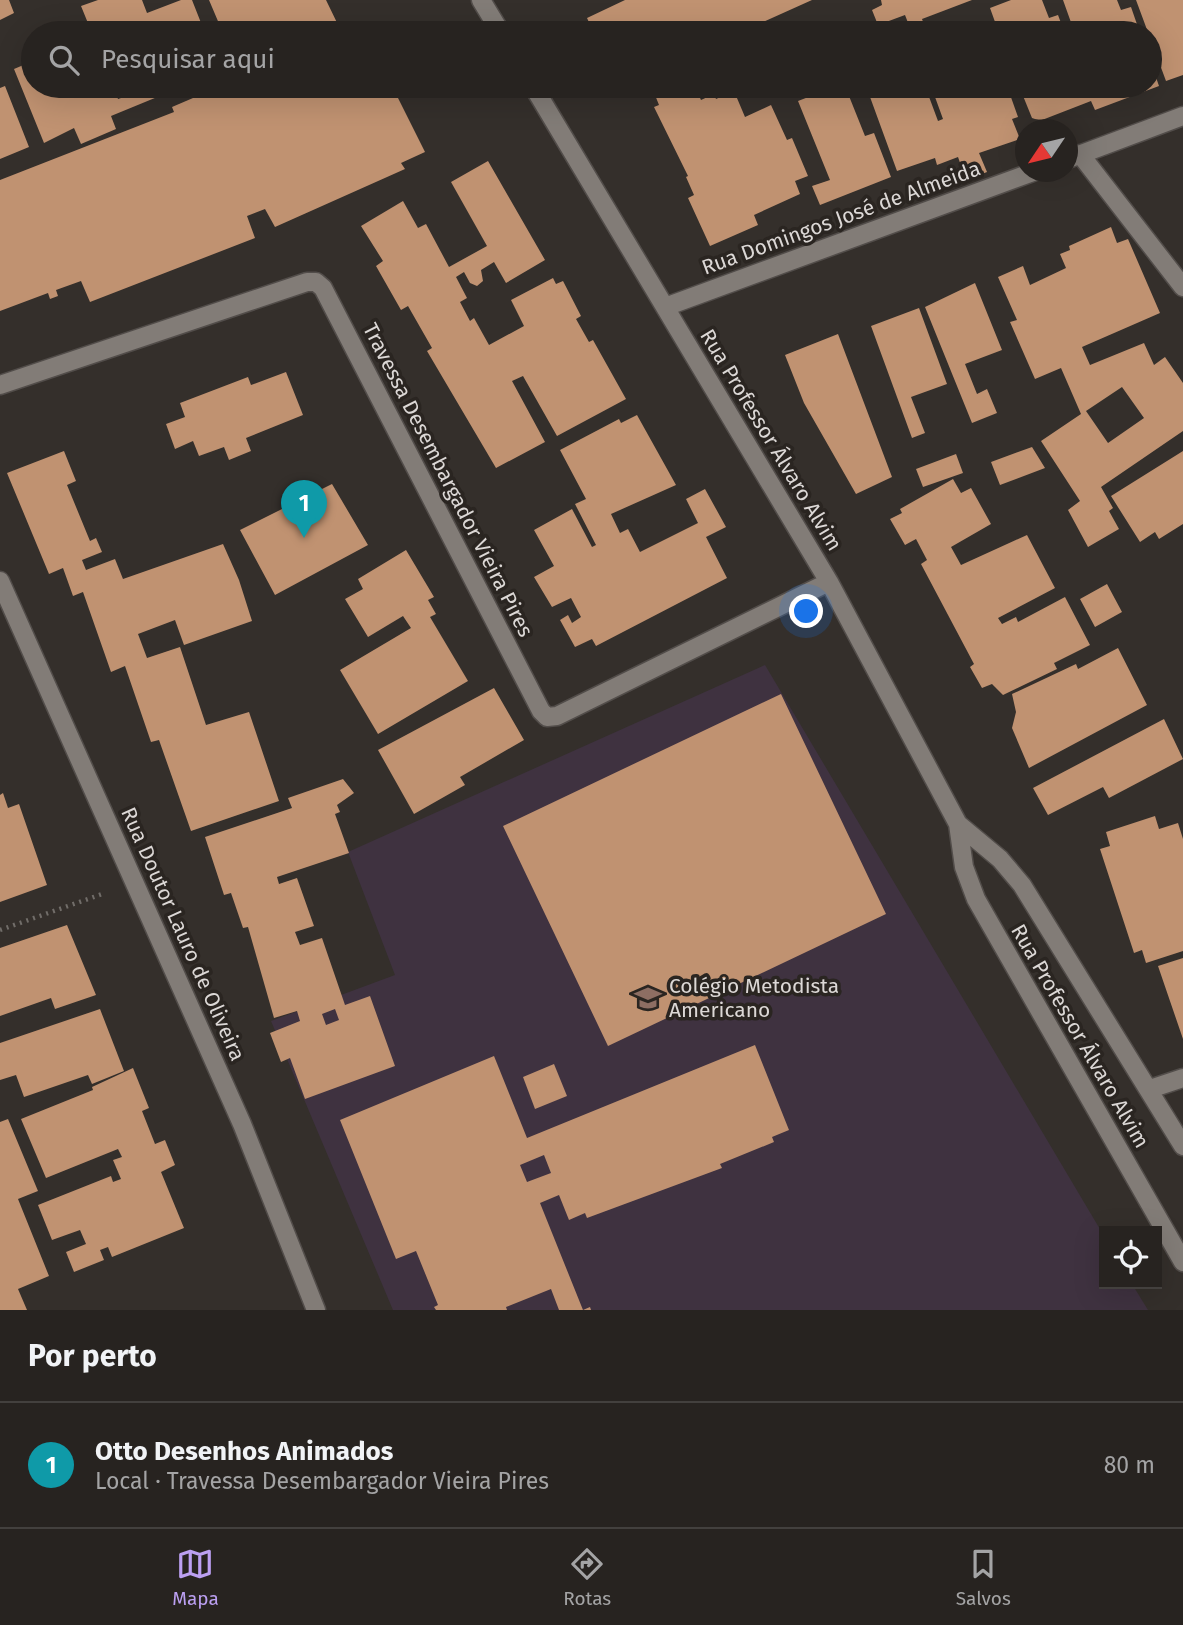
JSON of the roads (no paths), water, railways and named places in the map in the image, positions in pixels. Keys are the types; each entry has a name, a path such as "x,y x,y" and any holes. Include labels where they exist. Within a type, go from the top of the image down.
{"street":[{"path":"481,0 494,21"},
{"name":"Rua Professor Álvaro Alvim","path":"540,98 830,582 958,824 964,867 976,900 1183,1262"},
{"path":"1078,155 1183,116"},
{"path":"1078,162 1183,287"},
{"name":"Rua Domingos José de Almeida","path":"665,307 1015,179"},
{"name":"Travessa Desembargador Vieira Pires","path":"0,385 307,282 316,282 323,288 541,711 547,717 557,716 830,582"},
{"name":"Rua Doutor Lauro de Oliveira","path":"0,581 242,1124 316,1310"},
{"name":"Rua Professor Álvaro Alvim","path":"958,824 1000,859 1021,885 1183,1146"},
{"path":"1150,1089 1183,1078"}],"place":[{"name":"Otto Desenhos Animados","path":"304,538"},
{"name":"Colégio Metodista Americano","path":"648,998"}]}
